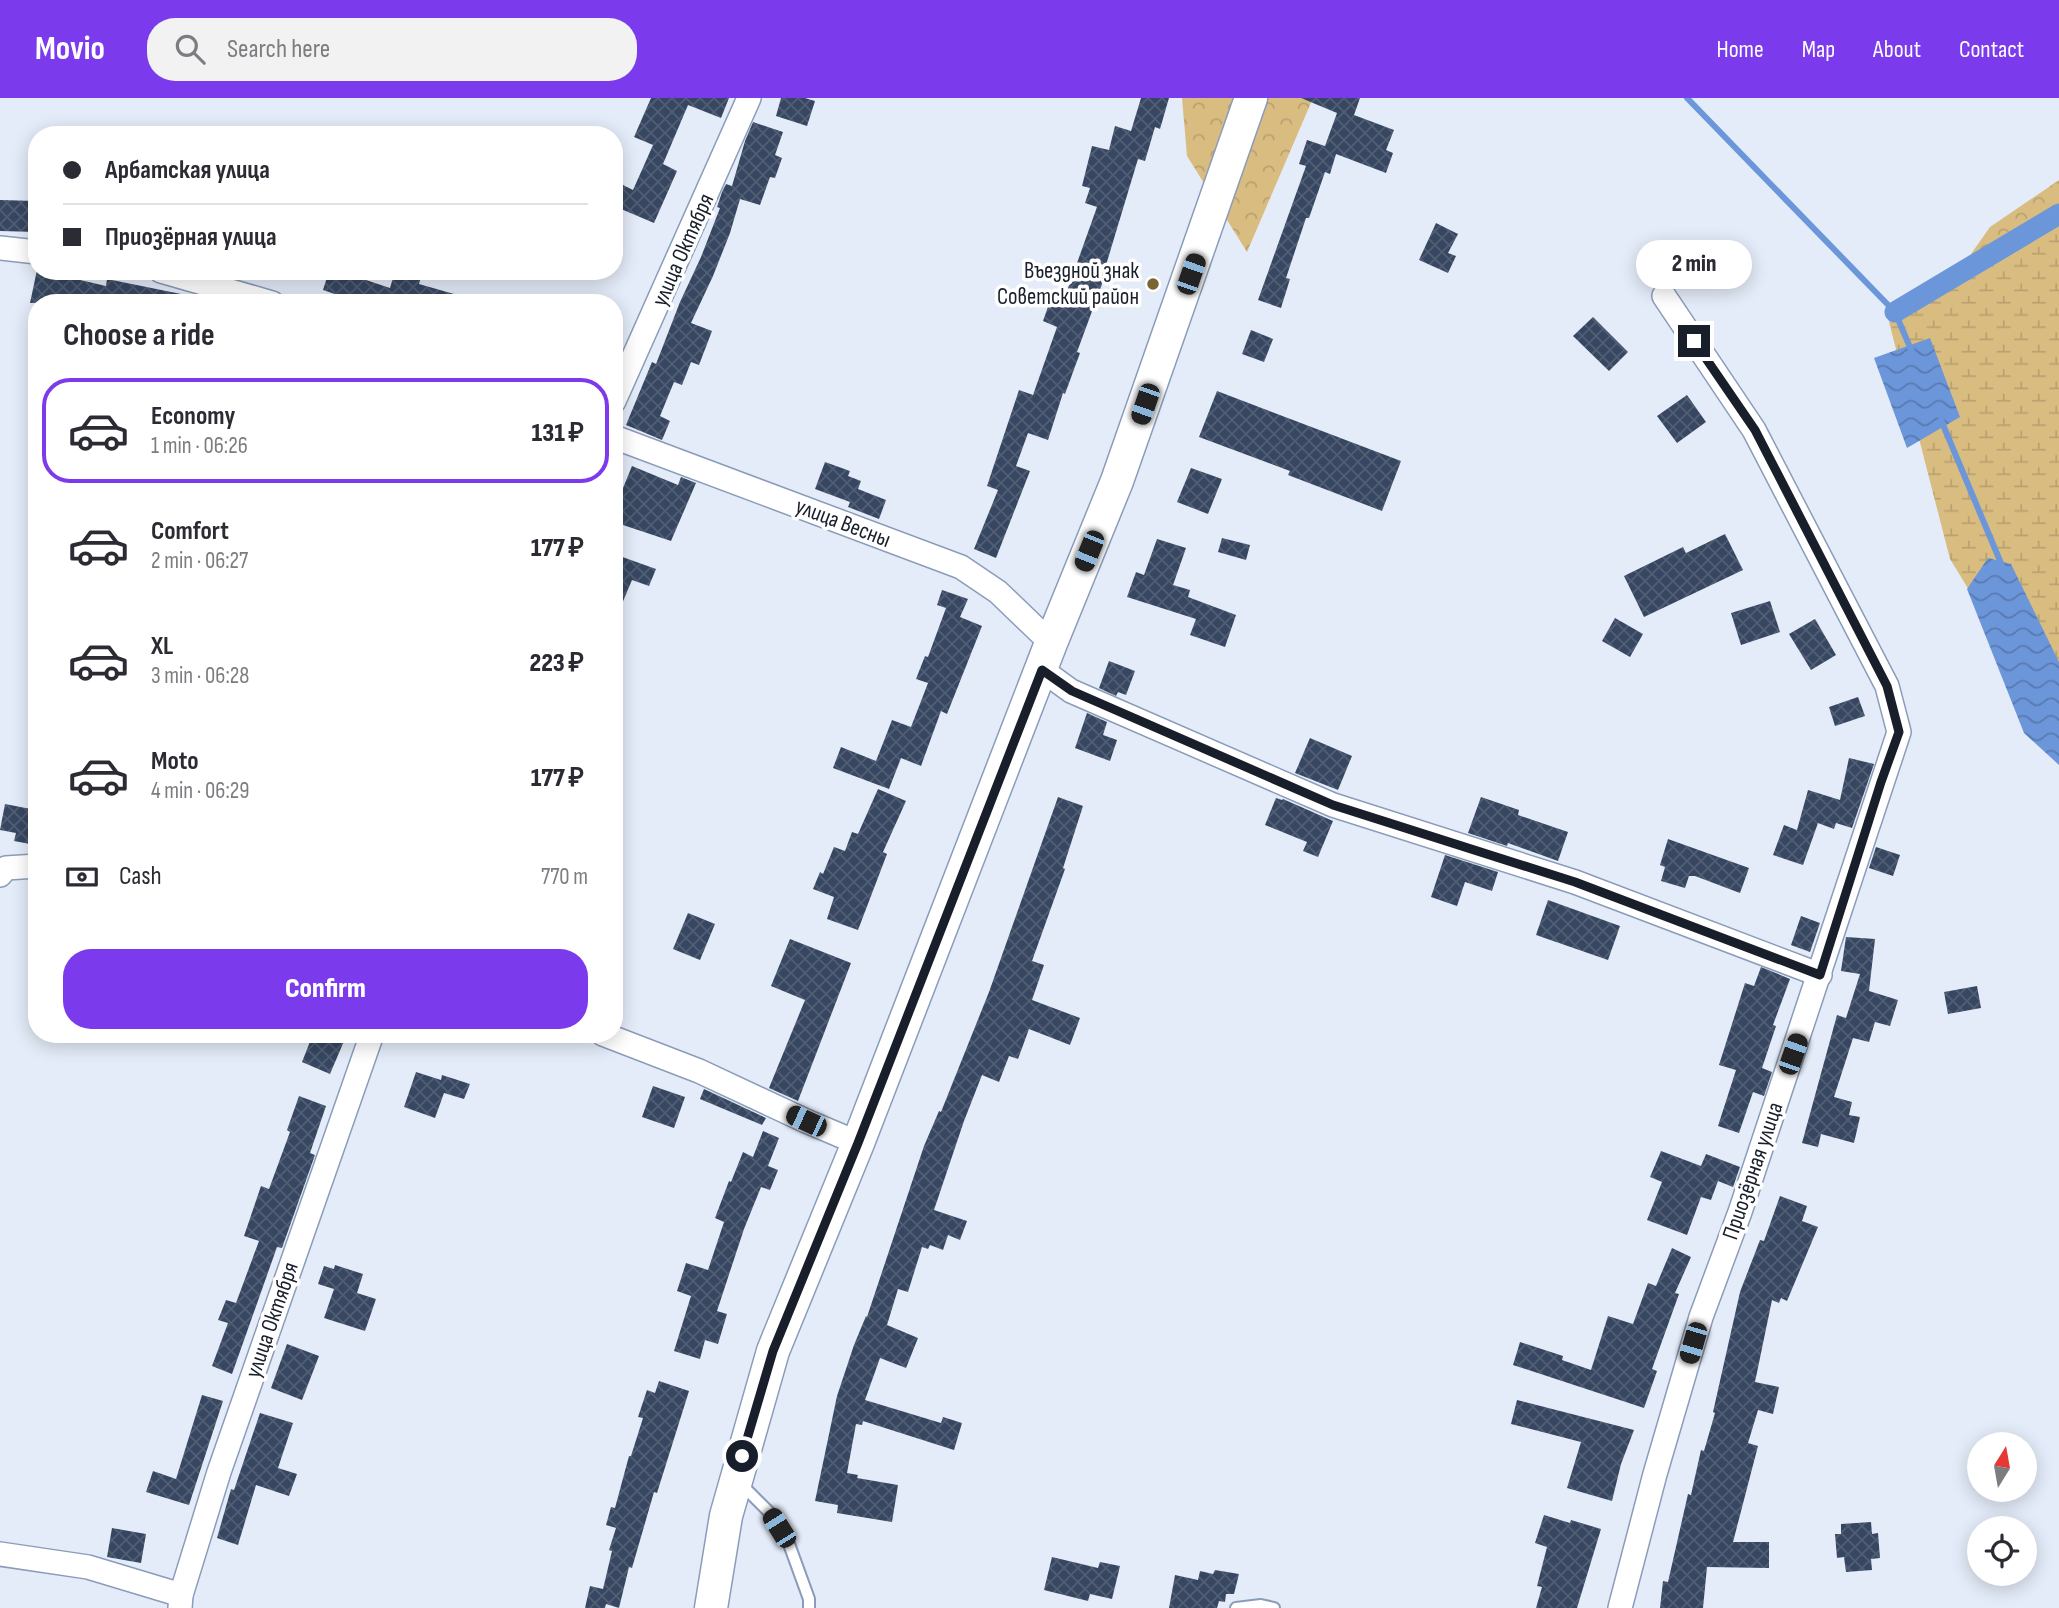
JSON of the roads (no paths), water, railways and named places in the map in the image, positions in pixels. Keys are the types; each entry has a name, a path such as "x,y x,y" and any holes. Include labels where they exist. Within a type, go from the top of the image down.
{"main road":[{"path":"710,1608 716,1563 736,1478 773,1351 858,1143 1117,481 1251,98"}],"street":[{"name":"улица Октября","path":"623,381 749,98"},
{"path":"0,248 28,251"},
{"path":"192,280 241,294"},
{"name":"Приозёрная улица","path":"1620,1608 1655,1474 1701,1317 1740,1212 1899,732 1887,686 1755,430 1664,296"},
{"name":"улица Весны","path":"623,440 961,567 998,592 1072,691 1333,805 1575,882 1820,975"},
{"path":"0,875 6,868 28,867"},
{"path":"623,1042 699,1071 858,1143"},
{"name":"улица Октября","path":"181,1602 219,1472 369,1043"},
{"path":"0,1554 88,1567 181,1602"}],"lane":[{"path":"736,1478 770,1513 789,1544 809,1608"},
{"path":"1236,1608 1261,1605 1274,1608"}],"water":[{"path":"1930,338 1960,417 1907,448 1874,358"},
{"path":"1988,558 2011,564 2059,662 2059,765 2024,733 1967,589"}],"waterway":[{"path":"1687,98 1895,312 1912,352"},
{"path":"1895,312 2059,214"},
{"path":"1941,420 2003,568"}],"place":[{"name":"Въездной знак Советский район","path":"1153,284"}]}
